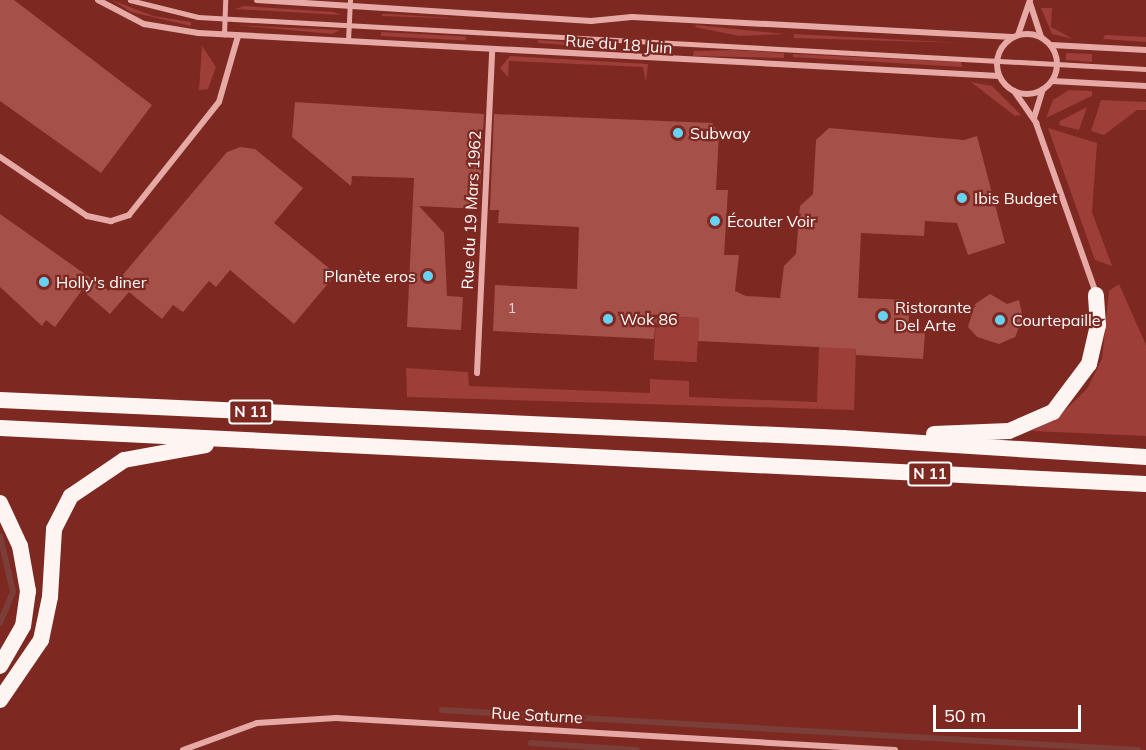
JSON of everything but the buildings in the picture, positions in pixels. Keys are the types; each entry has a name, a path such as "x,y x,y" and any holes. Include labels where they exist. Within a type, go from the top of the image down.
{"highway":[{"path":"843,438 1009,431 1035,423 1075,390 1089,364 1098,325 1096,295"},
{"name":"N 11","path":"0,400 843,438 1146,457"},
{"name":"N 11","path":"0,428 1146,484"},
{"path":"0,700 41,640 50,597 54,529 81,485 138,455 248,439"},
{"path":"0,503 20,546 28,591 23,626 0,666"}],"street":[{"name":"Rue du 18 Juin","path":"98,0 144,24 224,35 999,76"},
{"name":"Rue du 18 Juin","path":"257,0 350,2 471,15 591,21 632,17 1041,37"},
{"path":"1030,1 1015,36 997,60 999,76 1014,91 1034,118 1096,295"},
{"path":"1030,1 1041,37 1051,45 1058,64 1052,81 1043,89 1034,118"},
{"path":"0,157 87,216 111,221 129,215 219,102 238,36"},
{"path":"1051,45 1146,50"},
{"name":"Rue du 19 Mars 1962","path":"477,373 492,50"},
{"path":"1052,81 1146,86"},
{"path":"1014,91 1043,89"},
{"name":"Rue Saturne","path":"183,750 257,723 336,718 895,750"}],"lane":[{"path":"130,0 167,12 225,19 1146,69"},
{"path":"224,35 225,0"},
{"path":"348,41 350,2"}],"shaded area":[{"path":"112,0 153,16 191,22 191,26 131,12"},
{"path":"244,6 334,12 341,15 235,9"},
{"path":"1041,8 1052,8 1051,27 1073,39 1052,34"},
{"path":"382,14 391,14 467,19 382,16"},
{"path":"234,25 340,30 332,34"},
{"path":"696,25 785,34 739,36 695,27"},
{"path":"381,32 466,36 466,40 381,36"},
{"path":"794,34 963,43 794,38"},
{"path":"1105,35 1146,37 1146,42 1103,39"},
{"path":"538,40 586,43 586,46 538,43"},
{"path":"202,46 216,67 208,89 199,90"},
{"path":"733,50 784,53 784,58 693,56 694,51"},
{"path":"1066,53 1092,54 1092,62 1066,60"},
{"path":"793,54 961,62 962,67 793,57"},
{"path":"510,56 648,64 646,82 643,67 509,61 508,77 500,68"},
{"path":"971,82 992,86 1021,115 1015,116"},
{"path":"1069,90 1092,91 1092,96 1046,118 1053,100"},
{"path":"1101,100 1146,102 1146,110 1137,110 1104,135 1091,131"},
{"path":"1087,107 1079,130 1059,125 1060,121"},
{"path":"1048,128 1097,143 1092,212 1112,266 1095,260"},
{"path":"1119,284 1146,345 1146,436 1032,431 1060,415 1087,389 1102,359 1109,291"},
{"path":"656,316 699,318 697,362 654,360"},
{"path":"819,346 856,349 854,410 407,397 406,368 468,372 469,386 650,393 650,379 689,381 689,397 817,402"}],"waterway":[{"path":"0,536 13,592 0,622"},
{"path":"442,710 1138,750"},
{"path":"531,743 637,750"}],"place":[{"name":"Subway","path":"678,133"},
{"name":"Ibis Budget","path":"962,198"},
{"name":"Écouter Voir","path":"715,221"},
{"name":"Planète eros","path":"428,276"},
{"name":"Holly's diner","path":"44,282"},
{"name":"Ristorante Del Arte","path":"883,316"},
{"name":"Wok 86","path":"608,319"},
{"name":"Courtepaille","path":"1000,320"}]}
